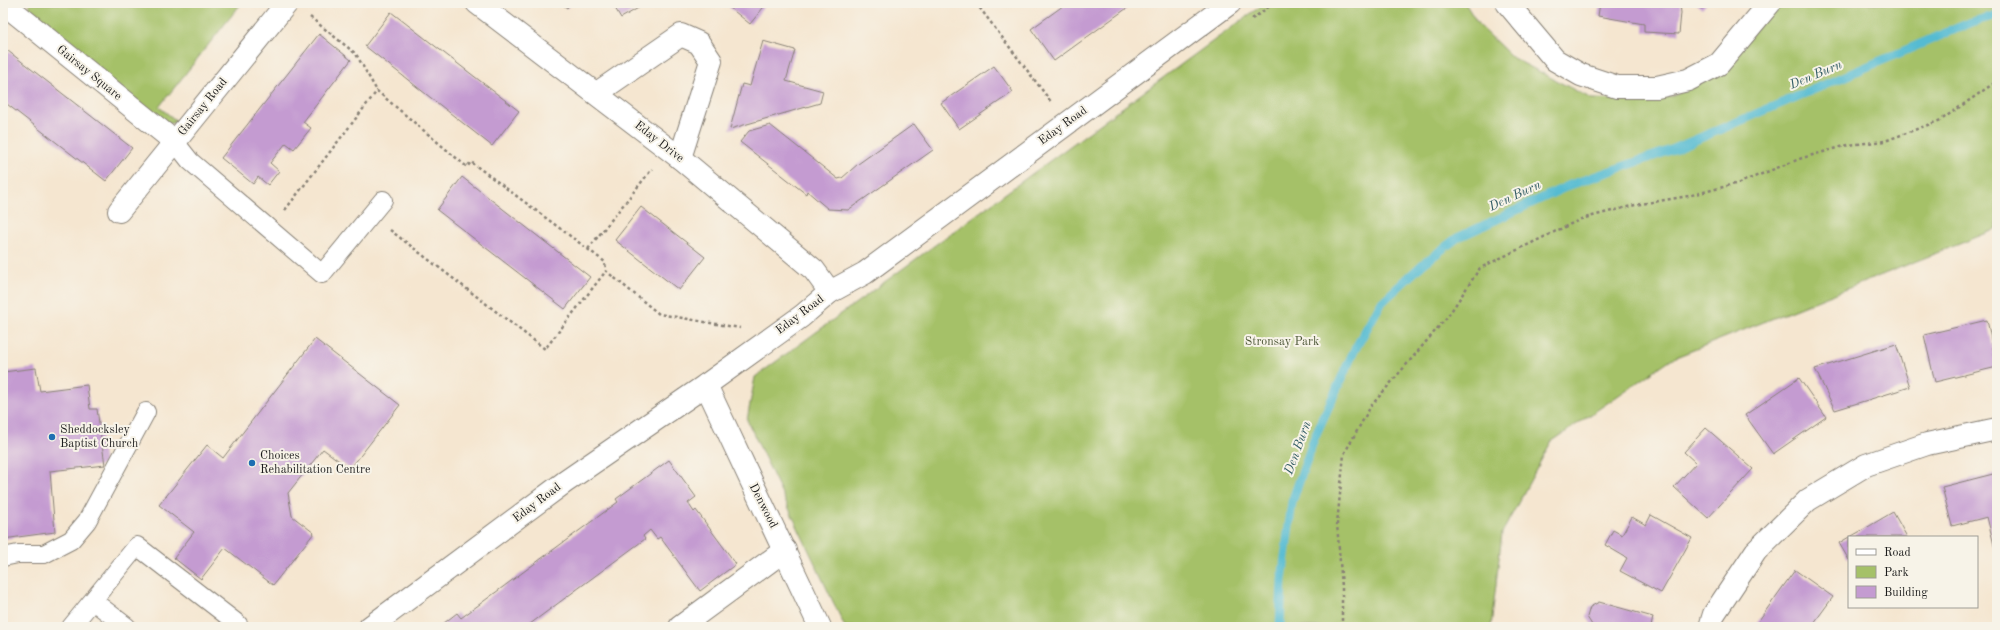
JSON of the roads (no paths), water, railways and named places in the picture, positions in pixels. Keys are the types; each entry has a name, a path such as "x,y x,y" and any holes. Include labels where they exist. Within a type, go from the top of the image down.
{"street":[{"name":"Gairsay Square","path":"3,3 175,142"},
{"name":"Gairsay Road","path":"119,211 287,3"},
{"name":"Eday Drive","path":"477,3 597,93 680,158 814,270 830,292"},
{"name":"Eday Road","path":"370,627 565,482 706,385 802,316 830,292 864,273 1068,124 1230,3"},
{"path":"1507,3 1555,60 1581,75 1616,87 1657,87 1688,80 1719,64 1770,3"},
{"path":"597,93 681,35 699,43 711,61 680,158"},
{"name":"Denwood","path":"706,385 820,627"},
{"path":"1710,627 1714,614 1756,551 1808,500 1866,465 1927,444 1997,429"},
{"path":"680,627 785,550"}],"lane":[{"path":"175,142 190,161 322,274 384,200"},
{"path":"3,557 18,554 44,554 71,540 87,521 146,412"},
{"path":"72,627 137,546 238,624 235,627"},
{"path":"93,601 127,627"}],"waterway":[{"name":"Den Burn","path":"1280,627 1282,580 1292,502 1315,436 1354,351 1381,303 1423,264 1457,238 1570,185 1674,149 1972,22 1997,15"}],"place":[{"name":"Sheddocksley Baptist Church","path":"52,437"},
{"name":"Choices Rehabilitation Centre","path":"252,463"}],"park label":[{"name":"Stronsay Park","path":"1282,342"}]}
